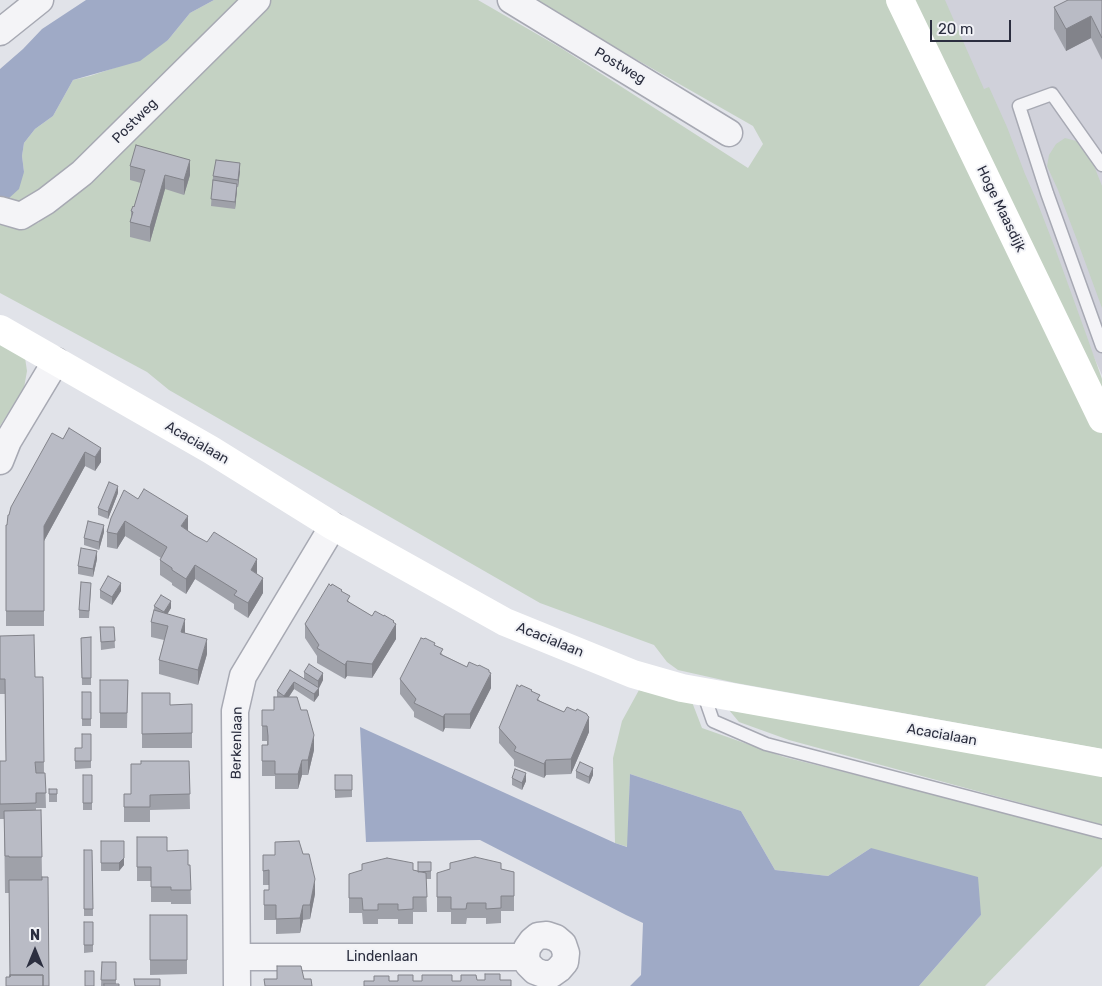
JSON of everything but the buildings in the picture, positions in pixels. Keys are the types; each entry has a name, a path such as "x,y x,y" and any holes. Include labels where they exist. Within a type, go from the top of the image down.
{"street":[{"path":"0,32 40,0"},
{"name":"Postweg","path":"0,210 21,216 46,201 82,174 258,0"},
{"name":"Postweg","path":"511,0 729,133"},
{"name":"Hoge Maasdijk","path":"900,0 1102,419"},
{"name":"Acacialaan","path":"0,330 211,450 333,526 505,622 633,674 703,692 1102,763"},
{"path":"0,461 8,441 56,361"},
{"name":"Berkenlaan","path":"237,986 235,711 243,676 333,526"},
{"name":"Lindenlaan","path":"237,957 526,957"}],"lane":[{"path":"1102,165 1052,94 1019,106 1102,346"},
{"path":"703,692 712,721 766,744 1102,832"}],"shaded area":[{"path":"933,0 1102,0 1102,375"}],"green space":[{"path":"214,0 249,0 77,168 17,208 0,198 24,172 22,156 24,143 35,129 53,116 73,80 117,67 168,40 190,13"},
{"path":"264,0 478,0 561,48 748,168 763,144 753,126 532,0 889,0 1102,428 1102,749 736,683 678,670 667,662 654,645 540,603 169,390 147,372 0,293 0,220 19,227 38,223 81,188"},
{"path":"904,0 945,0 984,89 989,87 1036,199 1086,334 1102,379 1102,404"},
{"path":"1065,138 1080,142 1089,153 1102,186 1102,308 1058,190 1047,166 1049,155 1056,144"},
{"path":"0,337 24,351 27,371 24,388 0,426"},
{"path":"639,690 692,702 702,728 784,757 1087,832 1102,839 1102,866 985,986 919,986 981,915 871,848 828,876 775,870 741,811 630,774 628,847 615,843 613,758 622,721"},
{"path":"729,710 1102,776 1102,825 789,740 739,722"}],"water":[{"path":"86,0 214,0 190,13 168,40 140,61 73,80 53,116 35,129 24,143 22,156 24,172 19,189 8,199 0,198 0,69 42,29"},
{"path":"360,727 627,847 630,774 741,811 775,870 828,876 871,848 978,877 981,915 919,986 630,986 641,975 643,923 480,840 366,842"}]}
